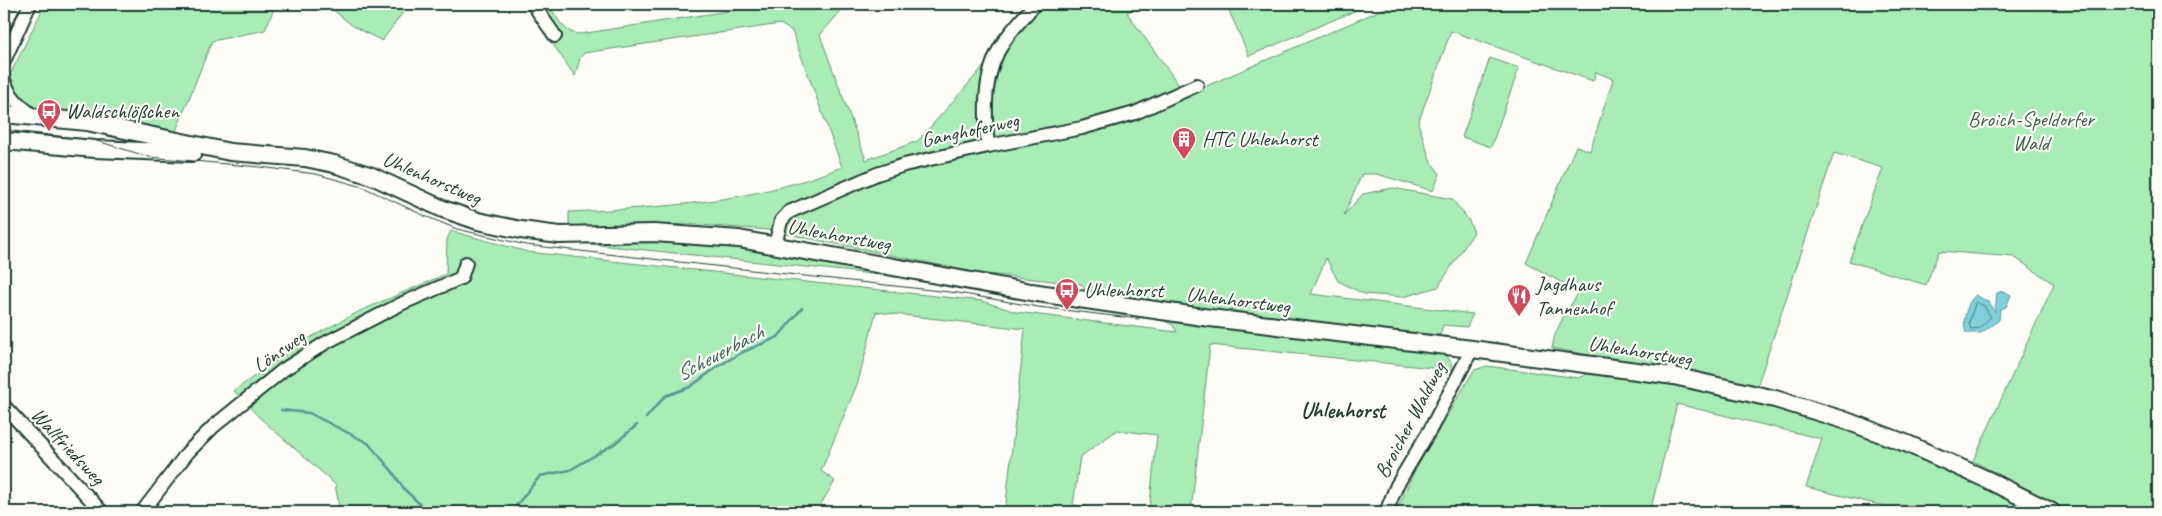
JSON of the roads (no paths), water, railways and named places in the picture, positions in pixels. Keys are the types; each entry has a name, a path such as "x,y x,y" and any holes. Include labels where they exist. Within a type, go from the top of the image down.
{"main road":[{"name":"Uhlenhorstweg","path":"6,115 87,122 230,152 306,158 352,168 442,209 478,221 521,230 559,235 686,234 774,245 1031,292 1210,318 1472,348 1674,376 1775,399 1844,420 1908,444 1988,480 2052,512"},
{"name":"Uhlenhorstweg","path":"4,142 199,154 230,152"}],"street":[{"path":"4,25 15,4"},
{"path":"4,60 30,4"},
{"path":"533,4 555,36"},
{"path":"988,146 985,116 986,92 992,67 1004,41 1035,4"},
{"path":"4,80 9,93 20,106 34,116"},
{"name":"Ganghoferweg","path":"774,245 781,221 789,212 877,174 904,165 988,146 1082,128 1135,113 1197,85"},
{"name":"Lönsweg","path":"142,512 188,452 214,426 283,370 325,343 403,303 462,278 466,263"},
{"name":"Broicher Waldweg","path":"1386,512 1397,485 1431,428 1472,348"},
{"name":"Wallfriedsweg","path":"4,406 102,512"}],"water":[{"path":"2003,291 2011,295 2006,307 2000,309 1999,320 1981,333 1966,333 1964,324 1966,313 1973,298 1976,295 1988,302 1995,312 1997,293"}],"waterway":[{"name":"Scheuerbach","path":"646,418 665,396 690,387 720,365 743,352 778,337 802,308"},
{"path":"281,410 309,413 368,443 392,471 404,489 426,512"},
{"name":"Scheuerbach","path":"511,512 540,476 570,470 614,444 637,425"}],"tram line":[{"path":"4,130 94,140 149,157 316,174 363,187 457,229 526,245 958,293 1038,307 1139,319"}],"place":[{"name":"Waldschlößchen","path":"49,132"},
{"name":"HTC Uhlenhorst","path":"1184,160"},
{"name":"Uhlenhorst","path":"1067,311"},
{"name":"Jagdhaus Tannenhof","path":"1519,317"}],"district":[{"name":"Uhlenhorst","path":"1343,410"}],"park label":[{"name":"Broich-Speldorfer Wald","path":"2031,131"}]}
